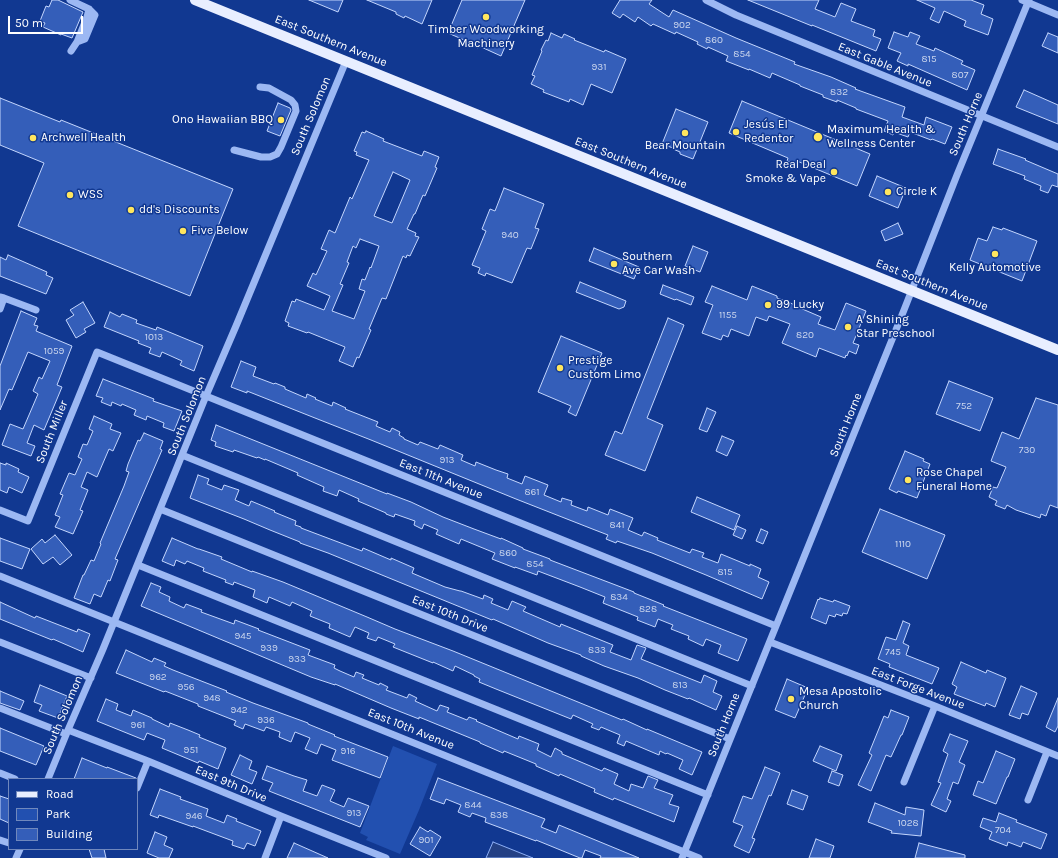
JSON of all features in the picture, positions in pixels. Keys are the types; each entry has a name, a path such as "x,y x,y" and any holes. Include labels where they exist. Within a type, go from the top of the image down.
{"main road":[{"name":"East Southern Avenue","path":"195,0 1058,350"}],"street":[{"path":"70,0 89,9 94,15 85,39 77,42 71,51"},
{"name":"East Gable Avenue","path":"706,0 736,15 1058,147"},
{"path":"1026,1 1058,15"},
{"name":"South Horne","path":"683,855 912,291 1026,1"},
{"name":"South Solomon","path":"48,778 346,61"},
{"path":"234,150 261,157 270,157 277,154 296,111 295,105 291,100 269,88 260,87"},
{"path":"0,308 2,297 36,310"},
{"name":"East 11th Avenue","path":"97,352 776,626"},
{"name":"South Miller","path":"0,510 28,521 97,352"},
{"path":"182,455 752,686"},
{"name":"East 10th Drive","path":"160,509 730,739"},
{"path":"138,565 708,795"},
{"name":"East 10th Avenue","path":"0,576 114,621 683,855 699,858"},
{"path":"0,642 90,678"},
{"name":"East Forge Avenue","path":"770,642 935,706 1058,756"},
{"path":"904,782 935,706"},
{"name":"East 9th Drive","path":"0,708 148,761 386,858"},
{"path":"1028,800 1047,752"},
{"path":"138,786 148,761"},
{"path":"0,773 12,778"},
{"path":"265,858 281,816"}],"green space":[{"path":"393,746 437,764 400,854 366,840 368,837 360,833"}],"shaded area":[{"path":"493,842 533,858 486,858"}],"building":[{"path":"52,0 58,0 83,12 72,38 43,27 45,23 40,21 46,6 49,7"},
{"path":"309,0 343,0 338,12"},
{"path":"367,0 432,0 422,24 405,16 404,18 396,14 396,12"},
{"name":"Timber Woodworking Machinery","path":"462,0 525,0 501,56 479,46 478,48 470,44 471,43 448,33"},
{"path":"620,0 652,0 649,4 669,17 673,10 795,62 794,64 831,77 856,88 855,89 905,107 902,117 924,125 926,117 952,127 945,144 910,132 908,137 894,132 893,135 884,131 888,121 837,100 837,102 823,97 823,95 772,73 770,78 726,61 728,56 708,47 707,49 697,44 698,42 676,32 675,34 653,24 651,26 638,17 635,22 623,14 620,18 612,13"},
{"path":"748,0 819,0 815,9 835,17 841,3 856,9 851,21 875,30 873,36 881,39 876,51"},
{"path":"917,0 971,0 984,5 981,14 993,19 988,35 964,26 966,21 944,11 939,23 930,19 935,8"},
{"path":"894,32 908,37 910,32 920,36 916,44 934,51 935,48 963,61 961,64 975,70 967,90 908,64 908,66 897,61 901,53 888,48"},
{"path":"551,33 562,38 564,34 575,39 574,40 604,52 605,50 626,59 612,93 591,84 583,105 570,99 569,102 543,92 544,90 531,84 535,76 532,75 542,51 541,50 546,40 548,41"},
{"path":"1048,33 1058,37 1058,53 1042,46"},
{"path":"1024,90 1058,105 1058,124 1016,107"},
{"path":"0,98 60,122 61,120 233,189 190,296 18,226 44,163 0,145"},
{"path":"742,101 870,154 857,186 797,161 796,164 787,161 788,158 729,133"},
{"name":"Ono Hawaiian BBQ","path":"278,103 290,108 291,110 280,136 267,131"},
{"name":"Bear Mountain","path":"676,109 708,122 693,159 662,144"},
{"path":"366,131 384,139 383,141 422,156 424,151 439,157 435,167 437,168 425,196 423,195 407,229 416,233 415,236 419,237 410,256 407,255 406,258 403,256 386,299 382,298 369,329 371,330 359,358 357,357 353,367 339,361 345,347 308,332 307,333 288,326 289,323 285,321 292,301 295,302 296,299 324,310 330,296 307,286 313,273 316,275 327,251 321,249 329,230 335,233 350,197 352,199 369,160 356,155 357,152 354,151 362,132 365,133","holes":["393,172 410,180 392,223 374,216","360,239 379,246 365,280 362,279 359,289 365,291 354,319 332,311 343,285 340,284 349,263 347,262 353,246 356,248"]},
{"path":"998,149 1026,159 1025,160 1058,174 1058,187 1052,185 1048,193 1040,190 1041,186 1024,179 1025,176 993,164"},
{"name":"Circle K","path":"877,176 906,188 898,208 869,196"},
{"path":"504,188 544,204 535,228 539,229 531,249 527,248 512,283 486,273 485,276 478,273 480,268 472,265 486,231 482,229 490,209 495,211"},
{"name":"Circle K","path":"898,223 903,234 885,241 881,231"},
{"name":"Kelly Automotive","path":"993,227 1002,230 1003,228 1037,241 1022,281 970,260 978,238 987,241"},
{"path":"693,246 708,252 700,272 685,266"},
{"name":"Southern Ave Car Wash","path":"594,248 639,267 634,279 589,261"},
{"path":"8,255 47,272 46,275 53,278 46,294 0,276 0,257 6,260"},
{"path":"580,282 626,301 624,307 619,309 576,292"},
{"path":"663,285 694,297 691,305 660,294"},
{"path":"712,286 747,300 752,286 821,317 818,324 835,330 846,303 866,311 853,343 859,345 856,354 849,351 845,358 819,348 816,357 782,343 790,324 769,316 767,321 756,317 749,336 731,329 728,337 723,335 721,340 702,333 713,305 705,302"},
{"path":"83,302 95,323 84,329 86,332 76,338 66,320 74,315 70,310"},
{"path":"21,311 37,318 34,325 38,326 36,331 72,346 57,385 62,387 44,430 34,425 27,443 35,446 31,456 2,445 10,424 23,429 38,394 33,391 39,377 42,379 50,361 28,352 12,390 9,389 0,410 0,366"},
{"path":"110,312 120,317 122,314 137,320 136,323 156,330 157,327 203,346 194,371 180,365 182,361 162,352 160,357 149,353 151,348 138,343 139,341 104,327"},
{"path":"668,318 684,325 647,418 663,425 645,471 605,455 615,431 622,434"},
{"path":"561,336 602,353 576,416 568,412 571,406 538,392"},
{"path":"241,361 256,367 253,376 285,387 285,389 306,398 307,394 332,406 333,402 346,408 345,409 378,422 376,426 390,432 392,428 400,432 399,435 404,439 418,445 420,442 438,449 440,445 463,455 461,460 475,466 476,462 508,474 507,478 522,484 525,476 548,485 544,495 561,502 562,498 572,501 571,505 587,511 588,507 608,515 610,509 633,518 628,530 642,536 644,532 658,538 657,540 690,553 692,549 704,553 702,557 718,563 721,554 761,569 758,577 769,582 762,599 652,553 617,541 616,543 606,539 608,535 371,440 247,391 247,393 231,387"},
{"path":"103,379 154,399 153,401 182,411 174,431 163,427 164,423 147,416 146,420 134,415 136,410 122,404 121,406 112,402 111,406 101,402 103,398 96,396"},
{"path":"949,381 993,398 980,431 936,414"},
{"path":"1036,398 1058,405 1058,508 1050,505 1046,516 1041,514 1040,518 1016,510 1007,505 1005,509 995,505 997,501 989,497 993,487 997,488 1006,467 991,461 1002,432 1019,439"},
{"path":"707,408 716,412 707,432 699,429"},
{"path":"94,416 112,424 110,429 121,433 113,451 109,449 97,477 87,472 81,487 88,490 80,510 83,511 73,534 55,527 60,517 55,515 63,495 60,494 69,473 75,475 82,459 78,457 83,444 87,445 93,431 89,429"},
{"path":"216,425 387,494 411,502 443,517 501,538 523,549 634,592 664,605 663,606 747,639 738,661 718,653 721,645 706,639 703,646 688,639 689,636 671,629 673,625 658,619 655,627 637,620 638,617 603,603 605,597 538,571 537,575 492,559 495,553 461,539 459,544 436,534 438,530 424,524 422,529 414,525 415,521 395,514 394,517 386,514 339,490 337,496 323,491 324,487 297,475 298,473 265,459 257,458 234,450 233,452 215,446 216,442 211,440"},
{"path":"144,433 163,441 160,449 162,450 115,559 118,560 110,581 108,580 101,597 94,594 90,604 74,598 91,560 94,561 129,472 126,471 128,464 138,440 140,441"},
{"path":"722,436 734,441 727,456 716,451"},
{"name":"Rose Chapel Funeral Home","path":"905,451 924,459 923,461 930,464 917,498 898,491 897,493 889,489"},
{"path":"0,463 6,465 6,463 19,469 18,472 29,477 22,493 9,487 7,493 0,490"},
{"path":"198,475 209,479 207,484 222,490 224,485 239,490 235,500 249,506 251,501 296,521 295,525 301,528 362,551 363,548 391,560 391,558 414,568 412,573 445,587 483,599 484,595 493,599 491,603 508,610 512,601 526,607 523,611 560,627 561,624 613,645 610,652 631,660 637,645 646,648 641,659 701,683 704,675 717,681 713,692 722,696 716,710 190,498"},
{"path":"697,497 740,515 734,530 691,512"},
{"path":"880,509 945,535 927,579 862,552"},
{"path":"737,526 746,530 742,539 733,535"},
{"path":"761,529 768,532 763,544 756,541"},
{"path":"55,535 72,555 60,565 53,557 43,564 31,549 42,539 45,543"},
{"path":"0,538 30,549 22,569 0,561"},
{"path":"172,538 222,557 221,559 252,572 283,582 395,629 622,720 623,719 702,752 692,775 679,769 683,760 660,751 659,755 626,741 624,746 617,743 620,735 601,727 599,730 591,727 593,724 573,715 571,719 479,682 480,679 474,675 455,666 453,671 393,647 395,644 378,637 376,641 367,638 369,633 355,627 350,637 329,628 330,624 310,616 312,611 292,602 290,606 269,597 267,603 253,597 255,590 234,582 233,585 225,582 226,580 203,571 204,568 187,561 185,564 176,560 174,566 162,561"},
{"path":"151,583 161,587 159,592 170,597 169,601 184,608 186,604 202,610 201,612 234,624 235,620 259,629 258,630 310,650 308,655 335,665 334,668 354,677 356,672 364,675 362,678 388,687 386,690 407,698 409,694 417,698 415,701 437,711 440,705 449,708 447,712 467,720 469,717 518,739 519,736 539,744 537,750 551,757 555,748 562,752 562,754 602,771 604,768 618,774 614,784 629,791 631,784 643,788 648,776 658,780 654,788 673,795 669,804 679,807 674,822 614,798 613,800 594,792 595,789 560,774 559,776 536,766 536,764 504,751 503,753 480,742 419,717 419,719 391,708 335,684 311,677 141,606"},
{"path":"820,598 833,602 834,600 850,606 847,614 843,613 842,616 836,614 835,617 829,615 826,624 811,618 818,599 819,600"},
{"path":"0,602 35,618 36,616 77,632 78,629 90,634 83,652 0,619"},
{"path":"903,621 910,624 903,643 909,646 906,655 939,668 932,684 889,667 890,664 878,659 886,637 896,640"},
{"path":"126,650 152,662 154,658 166,663 164,666 173,670 253,703 308,723 335,735 334,736 388,757 380,778 332,760 336,750 321,744 317,754 305,749 310,738 295,732 291,742 279,737 280,732 266,727 264,731 245,724 243,729 234,725 236,721 198,706 198,704 116,673"},
{"path":"961,662 986,673 987,670 1006,678 995,707 986,703 985,706 954,694 957,687 952,684"},
{"name":"Mesa Apostolic Church","path":"787,679 808,688 795,718 775,710"},
{"path":"40,685 67,696 58,718 39,711 42,705 34,702"},
{"path":"1021,686 1037,693 1028,715 1022,713 1020,719 1009,715"},
{"path":"0,691 24,701 20,710 0,703"},
{"path":"1058,698 1058,726 1055,732 1046,727"},
{"path":"106,699 118,704 116,710 131,716 133,710 169,727 170,723 188,730 200,735 199,737 226,748 218,769 199,761 198,763 162,748 165,740 147,733 144,740 97,721"},
{"path":"891,710 909,717 891,757 886,755 871,791 858,785 872,755 869,753 884,716 888,718"},
{"path":"0,728 44,746 36,765 0,751"},
{"path":"950,734 968,741 959,762 965,765 958,784 953,782 947,799 951,801 946,812 931,805 941,783 938,782 948,754 943,751"},
{"path":"820,746 842,755 836,771 813,761"},
{"path":"996,751 1015,759 996,804 973,795 978,781 983,783"},
{"path":"240,755 252,761 249,769 257,772 252,784 231,775"},
{"path":"82,758 136,778 74,778"},
{"path":"267,766 307,780 303,791 317,796 322,785 335,790 330,801 344,807 348,798 369,806 360,827 269,791 273,783 262,779"},
{"path":"765,767 780,773 771,796 769,795 752,838 755,839 749,853 734,846 743,826 733,822 743,796 752,799"},
{"path":"832,771 843,775 839,786 828,782"},
{"path":"438,778 545,819 541,827 556,833 559,825 639,858 600,858 601,856 585,850 582,858 580,858 536,840 485,822 486,818 472,813 470,817 458,812 461,805 446,799 444,804 430,799"},
{"path":"160,789 181,797 180,799 208,809 206,816 224,823 227,815 237,819 236,821 261,831 255,846 247,843 244,849 232,845 233,841 193,826 159,815 158,818 150,815"},
{"path":"792,790 808,796 803,810 787,804"},
{"path":"0,796 8,799 8,823 0,819"},
{"path":"875,803 905,815 906,807 924,810 921,836 891,833 892,831 868,822"},
{"path":"999,813 1017,820 1016,822 1047,834 1041,849 1023,842 1021,847 1008,842 1007,846 989,839 992,832 980,827 983,818 996,822"},
{"path":"420,827 428,832 430,830 441,837 430,856 410,844"},
{"path":"155,832 167,837 164,845 173,849 169,858 159,858 147,853"},
{"path":"816,839 834,846 830,858 809,858"},
{"path":"294,843 328,858 287,858"},
{"path":"919,843 965,855 965,858 915,858"},
{"path":"89,850 104,850 106,858 92,858"}],"place":[{"name":"Timber Woodworking Machinery","path":"486,17"},
{"name":"Ono Hawaiian BBQ","path":"281,120"},
{"name":"Jesús El Redentor","path":"736,132"},
{"name":"Bear Mountain","path":"685,133"},
{"name":"Maximum Health & Wellness Center","path":"818,137"},
{"name":"Archwell Health","path":"33,138"},
{"name":"Real Deal Smoke & Vape","path":"834,172"},
{"name":"Circle K","path":"888,192"},
{"name":"WSS","path":"70,195"},
{"name":"dd's Discounts","path":"131,210"},
{"name":"Five Below","path":"183,231"},
{"name":"Kelly Automotive","path":"995,254"},
{"name":"Southern Ave Car Wash","path":"614,264"},
{"name":"99 Lucky","path":"768,305"},
{"name":"A Shining Star Preschool","path":"848,327"},
{"name":"Prestige Custom Limo","path":"560,368"},
{"name":"Rose Chapel Funeral Home","path":"908,480"},
{"name":"Mesa Apostolic Church","path":"791,699"}]}
